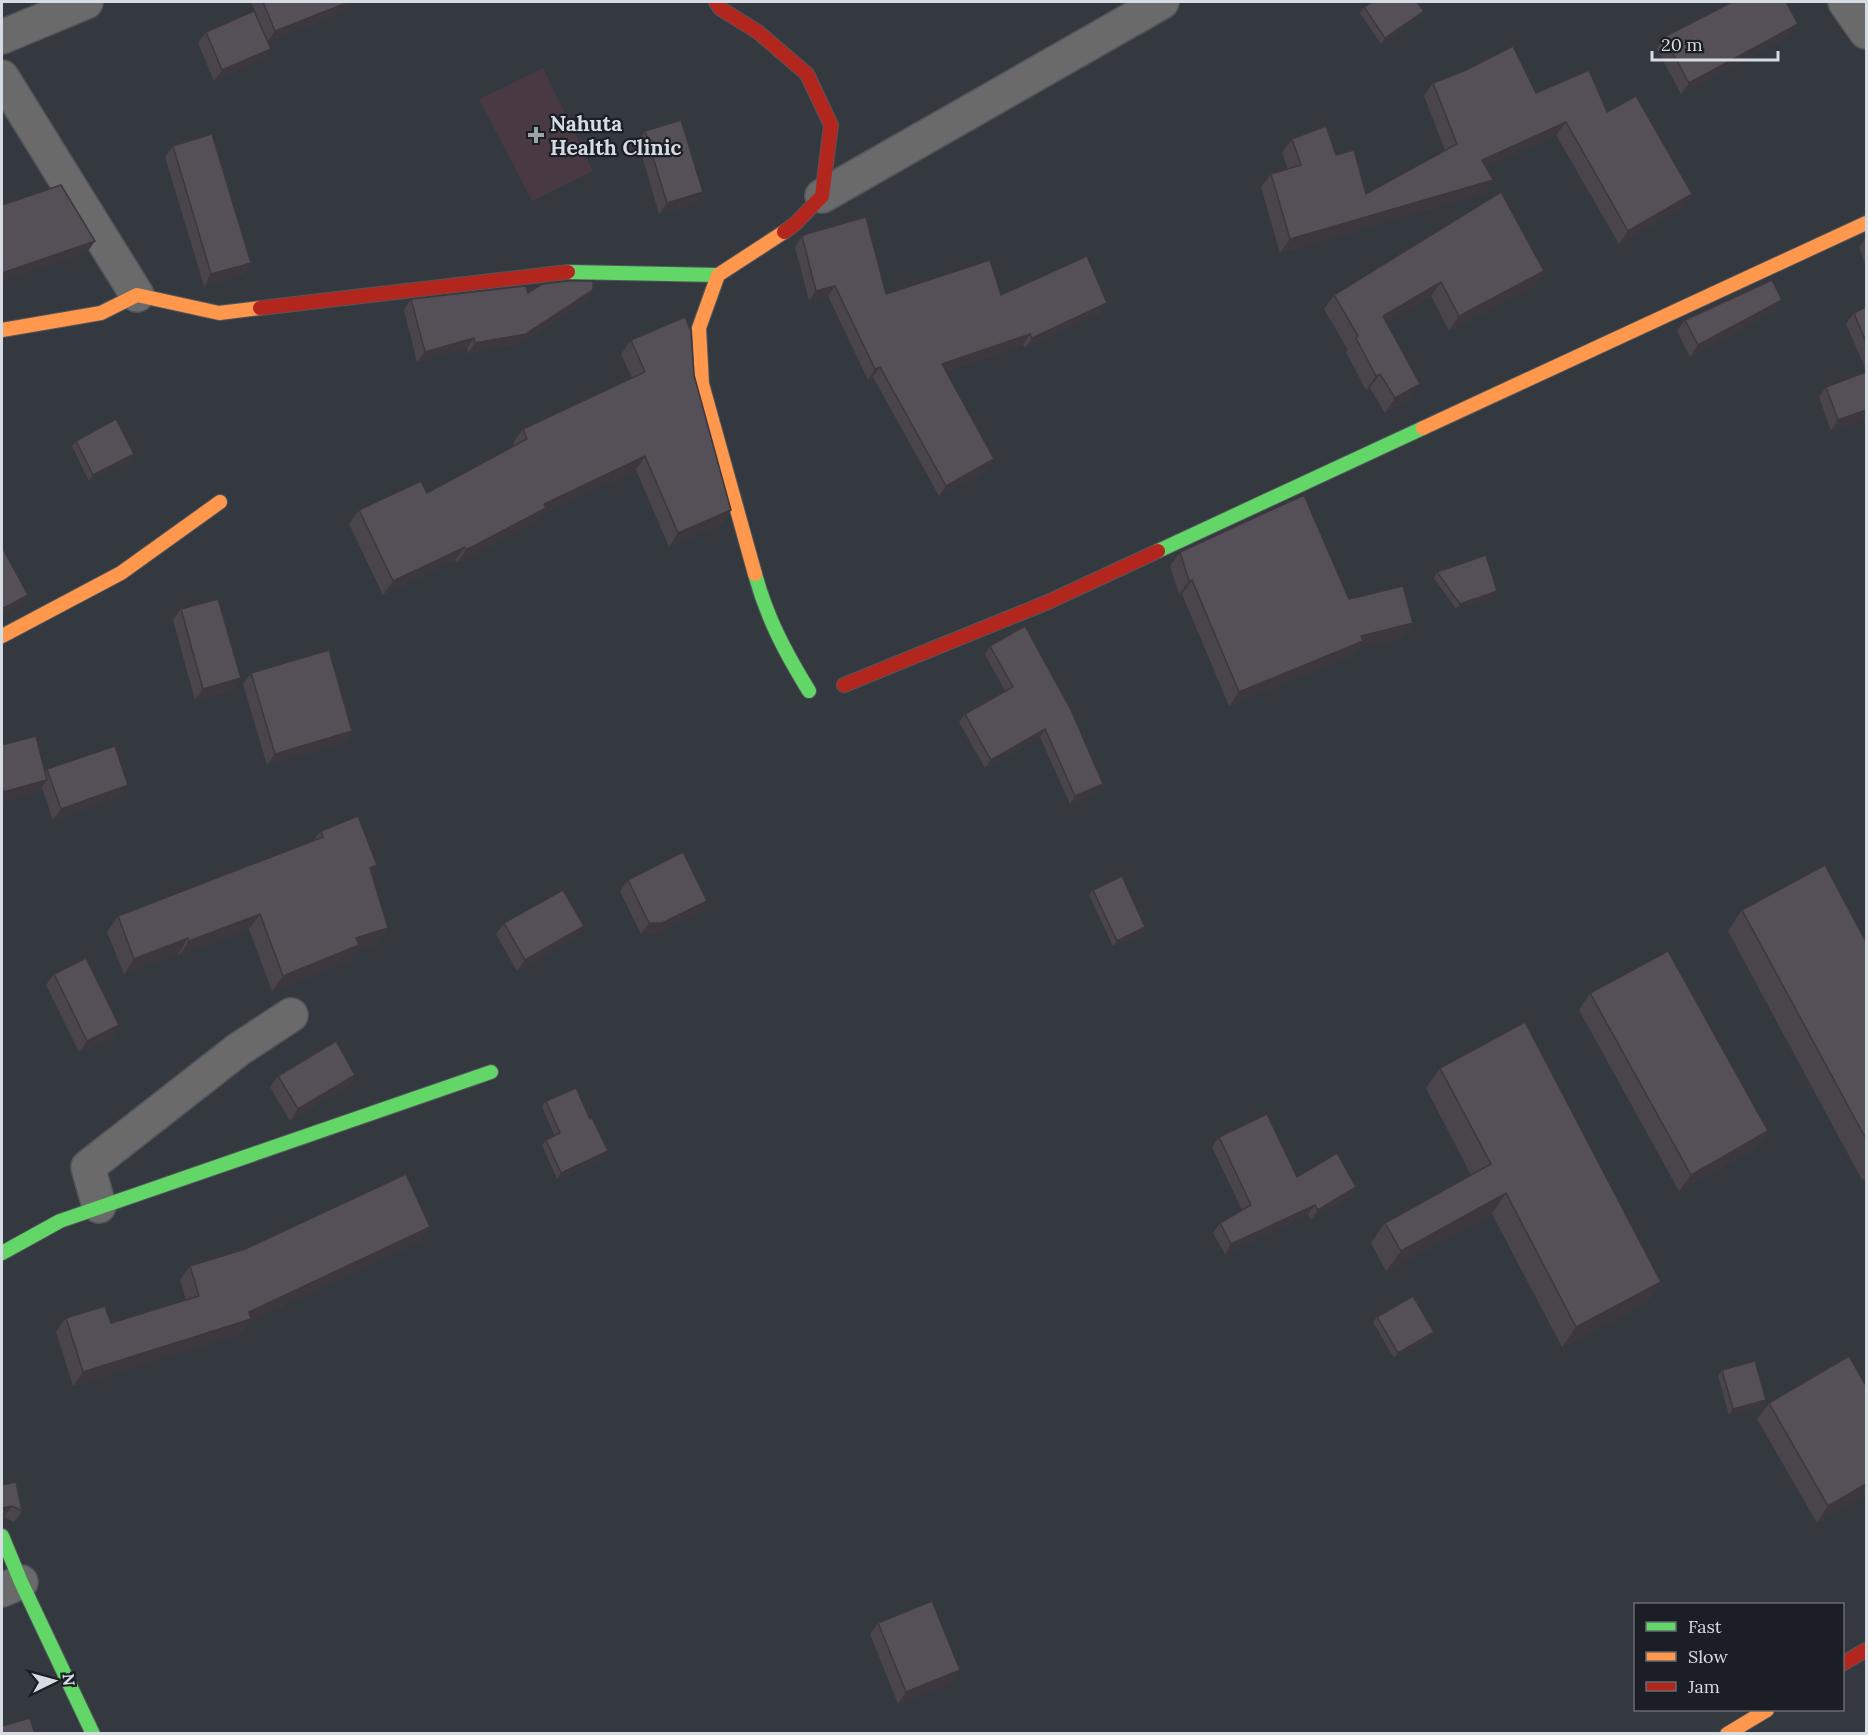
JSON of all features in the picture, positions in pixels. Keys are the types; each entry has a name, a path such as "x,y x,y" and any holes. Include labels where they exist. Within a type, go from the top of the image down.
{"street":[{"path":"2,37 86,2"},
{"path":"717,2 721,9 758,32 807,74 831,125 822,196"},
{"path":"2,330 101,313 137,295 219,313 560,272 718,275 795,224 822,196 1160,2"},
{"path":"1845,2 1866,32"},
{"path":"2,77 137,295"},
{"path":"844,685 1048,603 1866,223"},
{"path":"718,275 699,328 702,384 762,599 786,654 809,691"},
{"path":"2,636 121,573 220,502"},
{"path":"99,1206 88,1167 239,1049 291,1015"},
{"path":"2,1253 60,1221 99,1206 491,1072"},
{"path":"2,1536 11,1586 93,1734"},
{"path":"1844,1663 1866,1650"},
{"path":"1727,1734 1765,1711"}],"shaded area":[{"name":"Nahuta Health Clinic","path":"543,68 593,171 532,201 479,99"}],"building":[{"path":"263,2 349,2 275,31"},
{"path":"1372,2 1417,2 1424,11 1385,38 1364,7"},
{"path":"1732,2 1786,2 1798,24 1689,83 1664,37"},
{"path":"254,11 271,49 222,70 206,32"},
{"path":"1513,46 1536,93 1589,70 1607,112 1636,96 1692,194 1628,231 1566,122 1482,160 1493,180 1290,239 1271,174 1301,165 1292,139 1326,126 1336,155 1354,150 1366,194 1457,144 1433,83 1466,70"},
{"path":"681,120 703,192 667,203 645,131"},
{"path":"212,134 251,263 211,274 173,146"},
{"path":"61,185 95,241 2,273 2,205"},
{"path":"1501,192 1544,271 1459,316 1441,282 1383,316 1420,384 1395,398 1380,374 1376,376 1356,338 1358,336 1334,295"},
{"path":"866,217 886,294 990,260 1001,295 1087,256 1107,303 1032,338 1030,334 942,364 994,459 946,486 880,367 875,369 835,286 816,291 802,236"},
{"path":"1772,280 1782,300 1698,345 1685,320"},
{"path":"593,281 593,290 526,334 475,343 474,338 425,352 411,299 526,286 528,293 542,284"},
{"path":"1866,307 1866,342 1854,313"},
{"path":"685,317 691,331 694,375 731,510 678,533 645,456 544,504 546,508 466,550 465,547 393,581 359,510 421,481 427,493 527,439 523,429 645,372 631,340"},
{"path":"1866,372 1866,410 1838,420 1826,387"},
{"path":"116,419 134,454 93,475 76,441"},
{"path":"1304,495 1349,599 1403,586 1413,623 1361,636 1363,641 1239,692 1192,580 1189,581 1180,552"},
{"path":"2,547 28,595 2,609"},
{"path":"1486,555 1497,591 1460,604 1437,572"},
{"path":"218,599 241,678 203,689 181,609"},
{"path":"1025,626 1071,710 1103,784 1075,796 1045,729 991,760 965,714 1013,687 990,646"},
{"path":"329,650 352,731 275,754 251,673"},
{"path":"36,736 47,780 3,792 2,745"},
{"path":"115,746 128,785 61,809 47,769"},
{"path":"358,816 377,865 370,868 388,928 356,938 359,945 283,976 260,914 134,959 118,916 323,837 321,831"},
{"path":"683,852 707,901 662,923 649,923 628,880"},
{"path":"1825,865 1866,942 1866,1139 1742,910"},
{"path":"1122,876 1145,927 1117,941 1093,890"},
{"path":"563,890 584,926 525,960 504,923"},
{"path":"1668,951 1768,1131 1691,1175 1590,993"},
{"path":"86,958 119,1025 87,1041 54,974"},
{"path":"1525,1022 1661,1282 1576,1327 1506,1193 1401,1251 1385,1223 1491,1164 1440,1068"},
{"path":"336,1041 355,1075 298,1109 278,1076"},
{"path":"576,1088 608,1151 561,1173 546,1140 560,1133 546,1101"},
{"path":"1267,1114 1297,1177 1337,1153 1356,1187 1318,1210 1315,1205 1231,1244 1220,1223 1251,1205 1219,1137"},
{"path":"406,1174 430,1227 249,1312 251,1319 83,1372 66,1318 105,1306 111,1323 199,1296 190,1266 245,1249"},
{"path":"1413,1296 1434,1332 1398,1353 1377,1317"},
{"path":"1849,1356 1866,1386 1866,1484 1828,1506 1769,1403"},
{"path":"1755,1361 1766,1400 1733,1409 1722,1370"},
{"path":"16,1482 22,1511 12,1506 2,1508 2,1485"},
{"path":"932,1601 960,1670 906,1692 878,1623"},
{"path":"30,1718 35,1734 2,1734 2,1726"}],"traffic: fast":[{"path":"568,272 718,275"},
{"path":"1158,551 1423,428"},
{"path":"755,574 777,634 809,691"},
{"path":"2,1253 60,1221 491,1072"},
{"path":"2,1536 21,1582 93,1734"}],"traffic: slow":[{"path":"1423,428 1866,223"},
{"path":"755,574 702,384 699,328 718,275 784,232"},
{"path":"2,330 101,313 137,295 219,313 260,308"},
{"path":"2,636 121,573 220,502"},
{"path":"1727,1734 1765,1711"}],"traffic: jam":[{"path":"716,2 721,9 758,32 807,74 831,125 822,196 784,232"},
{"path":"260,308 568,272"},
{"path":"844,685 1048,602 1158,551"},
{"path":"1844,1663 1866,1650"}],"place":[{"name":"Nahuta Health Clinic","path":"536,135"}]}
